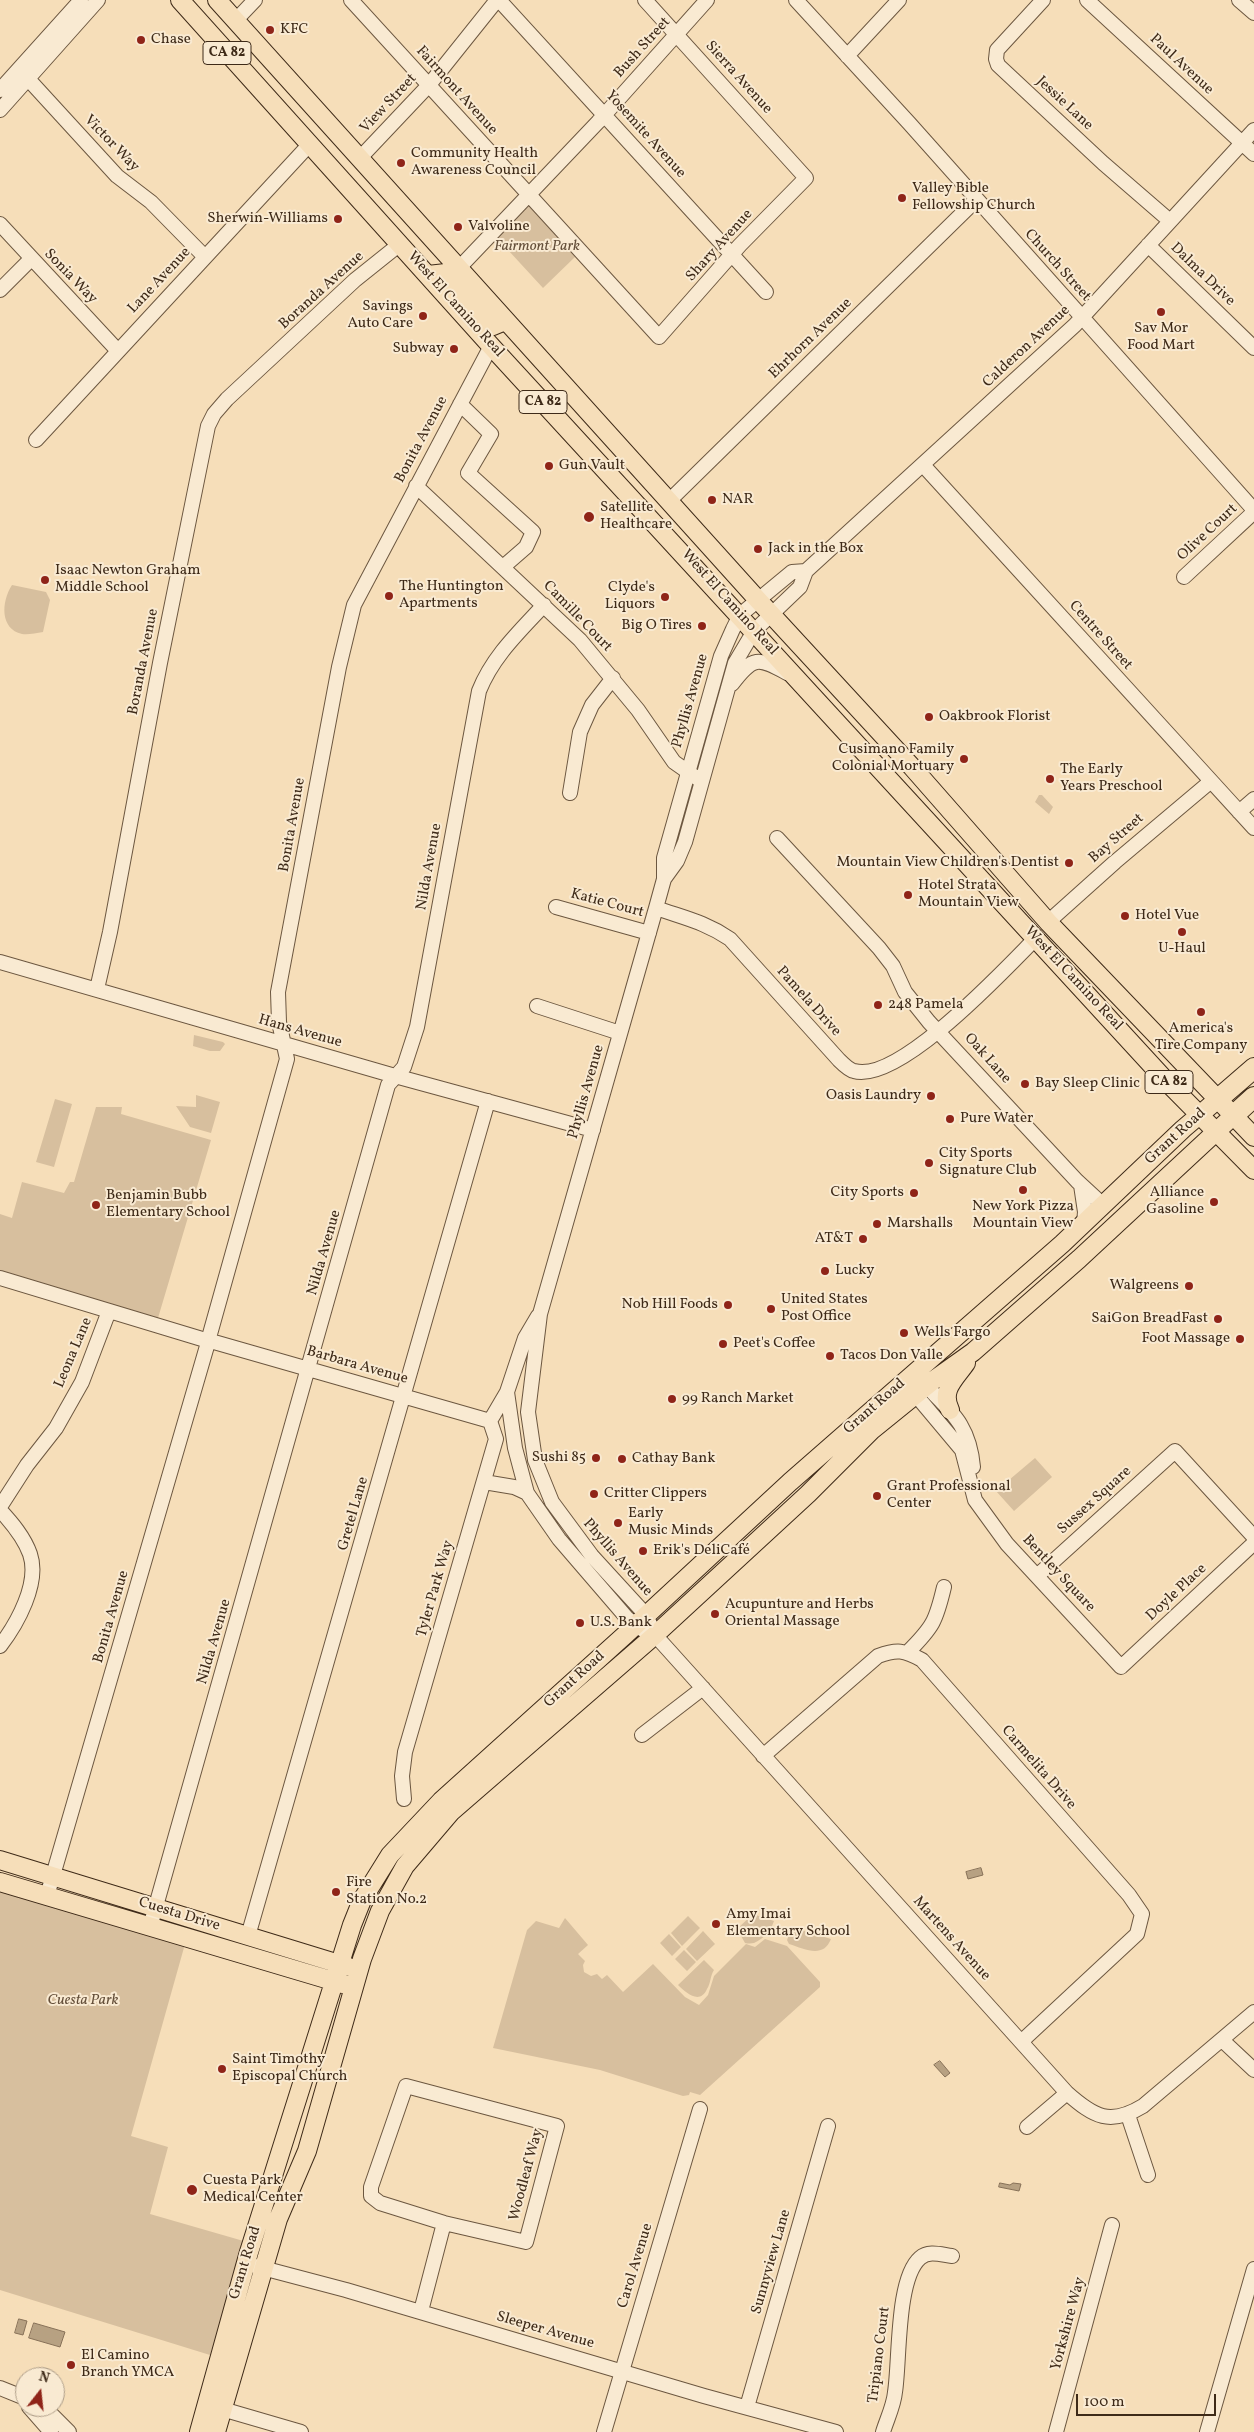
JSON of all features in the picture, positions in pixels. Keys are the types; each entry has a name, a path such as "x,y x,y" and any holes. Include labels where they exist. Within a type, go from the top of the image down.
{"highway":[{"path":"1217,1100 1254,1068"},
{"path":"1233,1116 1254,1098"}],"main road":[{"name":"West El Camino Real","path":"180,0 491,346 1199,1115"},
{"name":"West El Camino Real","path":"216,0 620,448 912,767 1048,922 1233,1116"},
{"path":"428,275 446,273 493,326 505,320"},
{"path":"491,346 507,339 605,444 620,448"},
{"name":"Grant Road","path":"1102,1205 1217,1100"},
{"name":"CA 82","path":"1199,1115 1254,1170"},
{"name":"Grant Road","path":"199,2432 245,2263 340,1964 362,1900 398,1845 441,1801 641,1621 790,1482 915,1384 1099,1224 1233,1116"},
{"name":"CA 82","path":"1233,1116 1254,1137"},
{"path":"1099,1224 1102,1205"},
{"name":"Grant Road","path":"216,2432 278,2219 307,2151 353,1987 380,1912 405,1866 451,1812 655,1635 808,1494 915,1384 973,1352 1086,1252 1099,1224"},
{"path":"950,1410 946,1401 946,1389 973,1352"},
{"name":"Cuesta Drive","path":"0,1860 359,1970"},
{"name":"Cuesta Drive","path":"0,1882 353,1987"}],"street":[{"path":"0,110 24,74 80,0"},
{"path":"0,90 24,74 98,0"},
{"path":"235,21 256,0"},
{"name":"Fairmont Avenue","path":"351,0 659,337"},
{"name":"View Street","path":"360,159 429,86 498,0"},
{"name":"Yosemite Avenue","path":"498,0 766,292"},
{"name":"Sierra Avenue","path":"645,0 806,178"},
{"name":"Bush Street","path":"458,269 605,116 707,0"},
{"name":"Church Street","path":"796,0 1254,511"},
{"path":"847,56 899,0"},
{"name":"Jessie Lane","path":"1043,0 997,50 996,58 998,65 1103,163 1170,221"},
{"name":"Paul Avenue","path":"1087,0 1254,154"},
{"path":"1239,0 1254,14"},
{"name":"Victor Way","path":"24,74 117,176 150,202 206,257"},
{"name":"Calderon Avenue","path":"772,615 800,587 806,570 1082,318 1254,130"},
{"name":"Lane Avenue","path":"36,440 310,145"},
{"name":"Shary Avenue","path":"659,337 732,254 806,178"},
{"name":"Ehrhorn Avenue","path":"669,501 976,200"},
{"name":"Sonia Way","path":"0,224 118,351"},
{"name":"Boranda Avenue","path":"97,989 110,932 158,672 208,426 214,414 227,399 355,280 400,244"},
{"name":"Dalma Drive","path":"1148,245 1254,348"},
{"path":"0,290 31,259"},
{"name":"Bonita Avenue","path":"47,1896 208,1340 287,1059 279,1022 278,992 354,604 491,346"},
{"path":"460,404 490,434 468,473 534,532 526,547 503,567"},
{"name":"Centre Street","path":"923,465 1210,782 1254,828"},
{"name":"Camille Court","path":"416,486 580,640 613,678 674,762 701,781"},
{"name":"Olive Court","path":"1184,577 1254,511"},
{"name":"Calderon Avenue","path":"758,600 792,572 806,570"},
{"name":"Phyllis Avenue","path":"641,1621 552,1502 544,1487 535,1460 528,1412 540,1314 664,879 664,858 688,772 721,656 740,615 758,600"},
{"name":"Nilda Avenue","path":"150,1927 388,1085 404,1067 417,1027 479,691 485,676 503,649 544,605"},
{"name":"Phyllis Avenue","path":"664,879 677,861 685,842 735,663 754,631 772,615"},
{"path":"726,693 746,666 756,661 766,662 797,678"},
{"path":"570,793 580,732 592,705 613,678"},
{"name":"Bay Street","path":"1048,922 1115,862 1210,782"},
{"path":"1239,812 1254,799"},
{"name":"Oak Lane","path":"777,838 894,966 905,992 929,1022 1081,1185 1102,1205"},
{"name":"Katie Court","path":"556,907 649,933"},
{"name":"Pamela Drive","path":"656,908 696,920 712,927 730,939 839,1060 854,1071 877,1068 906,1056 939,1031"},
{"path":"939,1031 1036,938"},
{"name":"Hans Avenue","path":"0,962 395,1076 593,1130"},
{"path":"537,1006 620,1033"},
{"name":"Gretel Lane","path":"248,1936 488,1101"},
{"path":"1081,1185 1085,1212 1099,1224"},
{"name":"Barbara Avenue","path":"1,1280 490,1421"},
{"name":"Leona Lane","path":"0,1508 27,1465 56,1428 82,1382 109,1311"},
{"name":"Phyllis Avenue","path":"540,1314 525,1338 507,1392 516,1448 527,1493 559,1539 655,1635"},
{"path":"915,1384 950,1410 963,1428 971,1445 975,1500"},
{"name":"Bentley Square","path":"915,1384 962,1450 975,1500 1007,1544 1122,1667"},
{"path":"490,1421 507,1392"},
{"name":"Tyler Park Way","path":"404,1799 402,1776 405,1752 496,1439 490,1421"},
{"name":"Sussex Square","path":"1037,1576 1175,1451 1254,1537"},
{"path":"484,1482 514,1487 527,1493"},
{"path":"0,1508 14,1525 30,1555 31,1575 26,1602 16,1625 0,1646"},
{"name":"Doyle Place","path":"1122,1667 1254,1543"},
{"path":"763,1756 878,1656 894,1650 908,1652 925,1635 937,1618 944,1587"},
{"name":"Martens Avenue","path":"655,1635 1067,2093 1088,2112 1104,2116 1128,2115"},
{"name":"Carmelita Drive","path":"908,1652 922,1660 1130,1896 1142,1914 1137,1934 1022,2041"},
{"path":"642,1735 703,1688"},
{"path":"1148,2175 1128,2115 1143,2106 1254,2012"},
{"path":"1222,2040 1254,2070"},
{"name":"Woodleaf Way","path":"406,2086 557,2126 526,2242 444,2223 380,2203 371,2196 371,2188 406,2086"},
{"path":"1027,2127 1067,2093"},
{"name":"Carol Avenue","path":"604,2432 700,2109"},
{"name":"Sunnyview Lane","path":"747,2407 828,2126"},
{"path":"421,2312 444,2223"},
{"name":"Yorkshire Way","path":"1056,2432 1112,2225"},
{"name":"Tripiano Court","path":"883,2432 895,2394 898,2334 902,2306 914,2265 921,2257 933,2253 952,2256"},
{"name":"Sleeper Avenue","path":"245,2263 836,2432"},
{"path":"1207,2432 1254,2269"},
{"path":"0,2388 15,2396"},
{"path":"222,2409 301,2432"},
{"path":"38,2417 51,2432"},
{"path":"54,2417 69,2432"}],"green space":[{"name":"Fairmont Park","path":"529,203 576,256 543,288 497,238"},
{"path":"12,585 46,592 50,600 43,632 22,634 10,627 6,621 6,599"},
{"path":"1039,795 1042,795 1053,807 1049,814 1035,802"},
{"path":"194,1035 225,1044 220,1051 210,1051 193,1046"},
{"path":"196,1095 220,1102 211,1133 190,1127 176,1106 196,1107"},
{"path":"55,1099 72,1104 54,1167 36,1162"},
{"path":"96,1107 122,1107 121,1114 211,1140 158,1318 0,1270 0,1214 12,1218 22,1182 64,1193 70,1182 74,1182"},
{"path":"1035,1458 1052,1477 1014,1511 996,1491"},
{"name":"Cuesta Park","path":"0,1887 185,1944 131,2136 168,2147 150,2214 247,2242 210,2355 0,2290"},
{"path":"753,1914 774,1921 768,1936 766,1935 754,1943 745,1943 737,1929"},
{"path":"688,1916 700,1928 682,1946 671,1933"},
{"path":"565,1918 588,1945 578,1954 585,1961 583,1965 584,1972 591,1976 597,1974 602,1979 607,1975 623,1992 653,1964 685,1997 699,2005 708,1995 714,1976 746,1944 755,1947 765,1939 787,1946 820,1982 820,1987 700,2095 690,2092 689,2095 683,2096 600,2070 493,2048 527,1930 536,1921 559,1928"},
{"path":"792,1927 831,1939 828,1945 818,1951 801,1948 789,1944 787,1940"},
{"path":"703,1931 715,1944 697,1961 686,1949"},
{"path":"669,1934 681,1947 672,1956 660,1943"},
{"path":"684,1950 696,1962 687,1971 675,1959"},
{"path":"704,1960 714,1970 704,1994 697,1997 678,1985"}],"shaded area":[{"path":"981,1868 983,1875 968,1879 966,1872"},
{"path":"940,2061 950,2073 945,2077 934,2065"},
{"path":"1000,2183 1010,2185 1013,2183 1021,2184 1019,2191 999,2187"},
{"path":"19,2319 27,2321 23,2335 15,2333"},
{"path":"34,2323 65,2332 60,2347 29,2338"}],"place":[{"name":"KFC","path":"270,30"},
{"name":"Chase","path":"141,40"},
{"name":"Community Health Awareness Council","path":"401,163"},
{"name":"Valley Bible Fellowship Church","path":"902,198"},
{"name":"Sherwin-Williams","path":"338,219"},
{"name":"Valvoline","path":"458,227"},
{"name":"Sav Mor Food Mart","path":"1161,312"},
{"name":"Savings Auto Care","path":"423,316"},
{"name":"Subway","path":"454,349"},
{"name":"Gun Vault","path":"549,466"},
{"name":"NAR","path":"712,500"},
{"name":"Satellite Healthcare","path":"589,517"},
{"name":"Jack in the Box","path":"758,549"},
{"name":"Isaac Newton Graham Middle School","path":"45,580"},
{"name":"The Huntington Apartments","path":"389,596"},
{"name":"Clyde's Liquors","path":"665,597"},
{"name":"Big O Tires","path":"702,626"},
{"name":"Oakbrook Florist","path":"929,717"},
{"name":"Cusimano Family Colonial Mortuary","path":"964,759"},
{"name":"The Early Years Preschool","path":"1050,779"},
{"name":"Mountain View Children's Dentist","path":"1069,863"},
{"name":"Hotel Strata Mountain View","path":"908,895"},
{"name":"Hotel Vue","path":"1125,916"},
{"name":"U-Haul","path":"1182,932"},
{"name":"248 Pamela","path":"878,1005"},
{"name":"America's Tire Company","path":"1201,1012"},
{"name":"Bay Sleep Clinic","path":"1025,1084"},
{"name":"Oasis Laundry","path":"931,1096"},
{"name":"Pure Water","path":"950,1119"},
{"name":"City Sports Signature Club","path":"929,1163"},
{"name":"New York Pizza Mountain View","path":"1023,1190"},
{"name":"City Sports","path":"914,1193"},
{"name":"Alliance Gasoline","path":"1214,1202"},
{"name":"Benjamin Bubb Elementary School","path":"96,1205"},
{"name":"Marshalls","path":"877,1224"},
{"name":"AT&T","path":"863,1239"},
{"name":"Lucky","path":"825,1271"},
{"name":"Walgreens","path":"1189,1286"},
{"name":"Nob Hill Foods","path":"728,1305"},
{"name":"United States Post Office","path":"771,1309"},
{"name":"SaiGon BreadFast","path":"1218,1319"},
{"name":"Wells Fargo","path":"904,1333"},
{"name":"Foot Massage","path":"1240,1339"},
{"name":"Peet's Coffee","path":"723,1344"},
{"name":"Tacos Don Valle","path":"830,1356"},
{"name":"99 Ranch Market","path":"672,1399"},
{"name":"Sushi 85","path":"596,1458"},
{"name":"Cathay Bank","path":"622,1459"},
{"name":"Critter Clippers","path":"594,1494"},
{"name":"Grant Professional Center","path":"877,1496"},
{"name":"Early Music Minds","path":"618,1523"},
{"name":"Erik's DeliCafé","path":"643,1551"},
{"name":"Acupunture and Herbs Oriental Massage","path":"715,1614"},
{"name":"U.S. Bank","path":"580,1623"},
{"name":"Fire Station No.2","path":"336,1892"},
{"name":"Amy Imai Elementary School","path":"716,1924"},
{"name":"Saint Timothy Episcopal Church","path":"222,2069"},
{"name":"Cuesta Park Medical Center","path":"192,2190"},
{"name":"El Camino Branch YMCA","path":"71,2365"}]}
